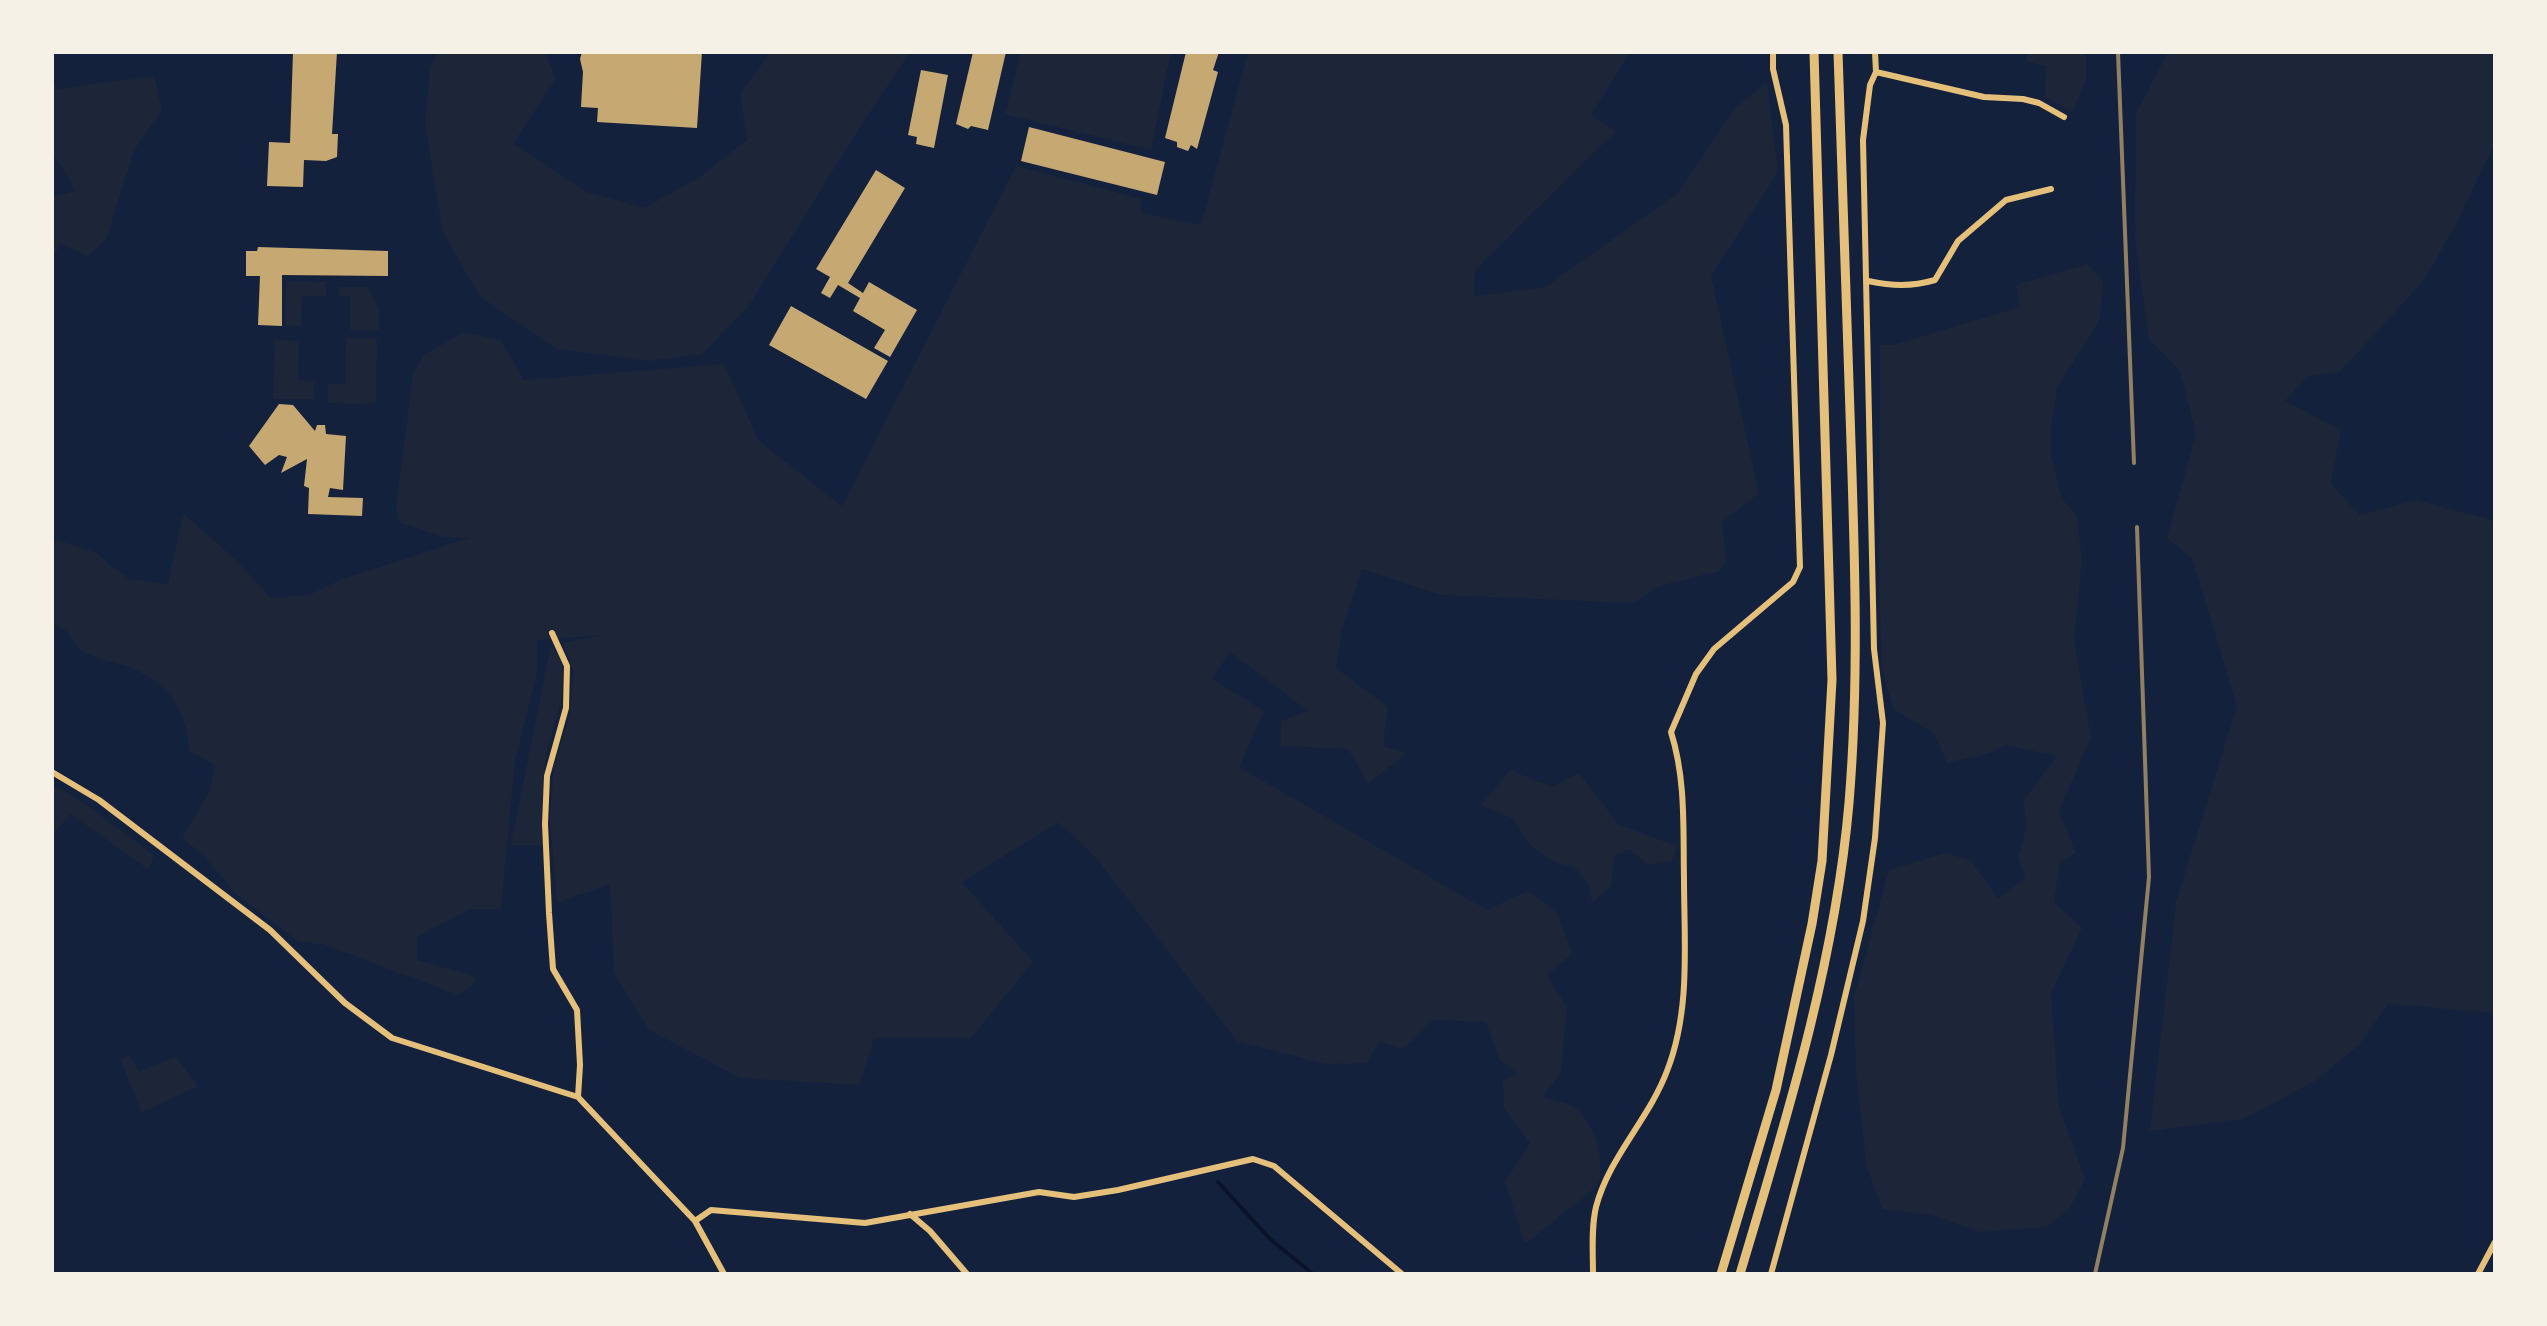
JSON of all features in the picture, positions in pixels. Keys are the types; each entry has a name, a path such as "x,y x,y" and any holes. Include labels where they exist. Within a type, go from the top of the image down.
{"highway":[{"path":"1721,1274 1776,1090 1812,924 1822,861 1832,680 1814,52"},
{"path":"1740,1274 1793,1096 1831,927 1849,804 1856,607 1838,52"}],"street":[{"path":"1593,1274 1596,1208 1608,1176 1667,1072 1682,1017 1685,969 1683,788 1671,732 1696,674 1714,649 1793,582 1800,567 1786,125 1773,69 1773,52"},
{"path":"1771,1274 1863,921 1875,838 1883,723 1874,649 1863,140 1870,85 1876,72 1875,52"},
{"path":"1876,72 1984,97 2023,99 2039,103 2064,117"},
{"path":"1868,281 1917,286 1935,280 1958,241 2006,200 2051,189"},
{"path":"552,633 567,666 566,708 547,776 545,824 549,913 553,969 577,1010 578,1097"},
{"path":"52,772 99,800 270,930 345,1003 392,1038 578,1097 695,1221 724,1274"},
{"path":"695,1221 711,1210 865,1223 1039,1192 1074,1197 1088,1195 1253,1159 1274,1166 1402,1274"},
{"path":"910,1214 930,1231 967,1274"},
{"path":"2478,1274 2495,1242"}],"shaded area":[{"path":"439,52 546,52 555,80 513,144 587,192 645,208 701,176 747,140 740,93 771,52 910,52 748,307 702,354 649,361 557,349 479,296 442,230 425,124 430,67"},
{"path":"1021,52 1171,52 1151,150 1005,114"},
{"path":"1248,52 1630,52 1591,115 1616,131 1475,270 1474,296 1545,287 1677,194 1734,109 1767,82 1778,172 1711,276 1759,493 1722,522 1726,562 1719,571 1659,586 1635,602 1613,602 1441,595 1362,569 1342,630 1336,668 1388,707 1383,746 1407,753 1368,783 1348,749 1281,746 1281,721 1308,711 1230,652 1212,679 1264,711 1239,767 1487,910 1528,891 1557,912 1572,954 1547,975 1567,1007 1561,1072 1543,1097 1562,1102 1581,1113 1597,1143 1600,1177 1597,1186 1525,1244 1505,1182 1530,1143 1504,1108 1503,1081 1517,1073 1499,1059 1486,1022 1433,1020 1403,1049 1379,1042 1367,1063 1325,1064 1237,1041 1097,859 1059,822 962,882 1033,962 971,1038 874,1038 860,1085 740,1078 649,1030 614,973 610,884 557,903 550,818 554,767 570,715 574,672 563,643 601,635 537,640 537,673 515,761 501,909 470,909 417,937 417,960 471,975 477,981 458,995 323,944 299,942 235,893 203,855 182,838 209,792 215,765 189,751 178,706 161,685 149,677 84,652 67,632 52,624 52,544 57,540 94,552 128,579 168,584 183,513 237,561 271,598 309,595 340,580 469,538 444,537 399,522 396,508 413,373 424,355 464,332 501,340 524,380 724,364 759,441 842,506 1016,166 1141,199 1141,213 1201,225"},
{"path":"2027,52 2086,52 2086,81 2072,112 2045,97 2046,66 2026,61"},
{"path":"2168,52 2495,52 2495,143 2454,228 2424,280 2340,372 2306,377 2285,401 2341,430 2331,484 2360,515 2417,500 2495,521 2495,1013 2388,1004 2359,1045 2315,1081 2243,1119 2150,1131 2176,902 2237,706 2192,558 2167,538 2196,434 2180,371 2149,339 2135,241 2136,113"},
{"path":"154,76 162,110 134,150 106,240 87,256 61,243 52,259 52,197 75,191 52,155 52,83 58,89"},
{"path":"2088,264 2103,282 2100,319 2057,388 2051,429 2051,454 2061,497 2077,517 2082,560 2074,640 2091,737 2059,811 2076,853 2060,863 2054,902 2082,928 2051,993 2059,1107 2085,1179 2070,1208 2046,1227 1980,1232 1932,1215 1882,1209 1866,1164 1856,1070 1854,997 1889,870 1945,853 1970,860 1998,898 2026,878 2018,857 2027,826 2023,801 2057,756 2005,745 1990,753 1947,763 1934,733 1893,709 1882,669 1879,583 1880,345 1894,345 2020,307 2016,285"},
{"path":"286,281 326,282 326,296 302,296 301,326 285,326"},
{"path":"339,287 367,287 379,309 379,331 350,330 350,296 339,296"},
{"path":"346,338 377,338 376,402 328,403 328,384 345,384"},
{"path":"275,340 299,341 298,380 315,381 314,399 273,399"},
{"path":"551,645 559,657 563,685 546,758 542,845 511,845"},
{"path":"1510,770 1552,787 1579,773 1619,825 1677,846 1672,861 1648,865 1629,849 1614,856 1611,886 1592,903 1588,883 1575,868 1552,861 1531,846 1512,818 1481,805"},
{"path":"52,784 84,803 154,855 149,870 71,814 52,835"},
{"path":"129,1056 139,1071 176,1057 198,1086 142,1112 120,1059"}],"building":[{"path":"293,52 337,52 332,134 338,134 337,157 326,161 304,160 303,187 267,186 269,142 290,143"},
{"path":"582,52 702,52 697,128 597,122 598,108 581,107"},
{"path":"973,52 1006,52 988,130 971,126 968,129 956,124"},
{"path":"1186,52 1219,52 1213,70 1218,72 1197,149 1191,145 1188,151 1177,147 1177,142 1165,138"},
{"path":"921,70 948,75 934,148 916,144 917,137 908,135"},
{"path":"1029,127 1165,162 1157,195 1021,161"},
{"path":"876,170 905,188 848,283 863,293 869,282 917,310 890,357 874,348 885,330 853,311 860,298 838,285 830,298 821,293 830,277 816,269"},
{"path":"258,247 388,251 388,276 282,275 282,326 258,325 260,276 246,276 246,251 257,251"},
{"path":"791,306 888,361 866,399 769,345"},
{"path":"279,404 293,405 315,431 317,425 325,425 326,434 346,436 343,490 330,488 328,497 363,498 362,516 308,514 309,488 304,486 307,459 281,473 287,457 279,455 265,465 249,446"}],"waterway":[{"path":"1218,1182 1270,1239 1313,1274"}],"railway":[{"path":"2118,52 2134,463"},
{"path":"2095,1274 2123,1148 2149,877 2137,527"}]}
